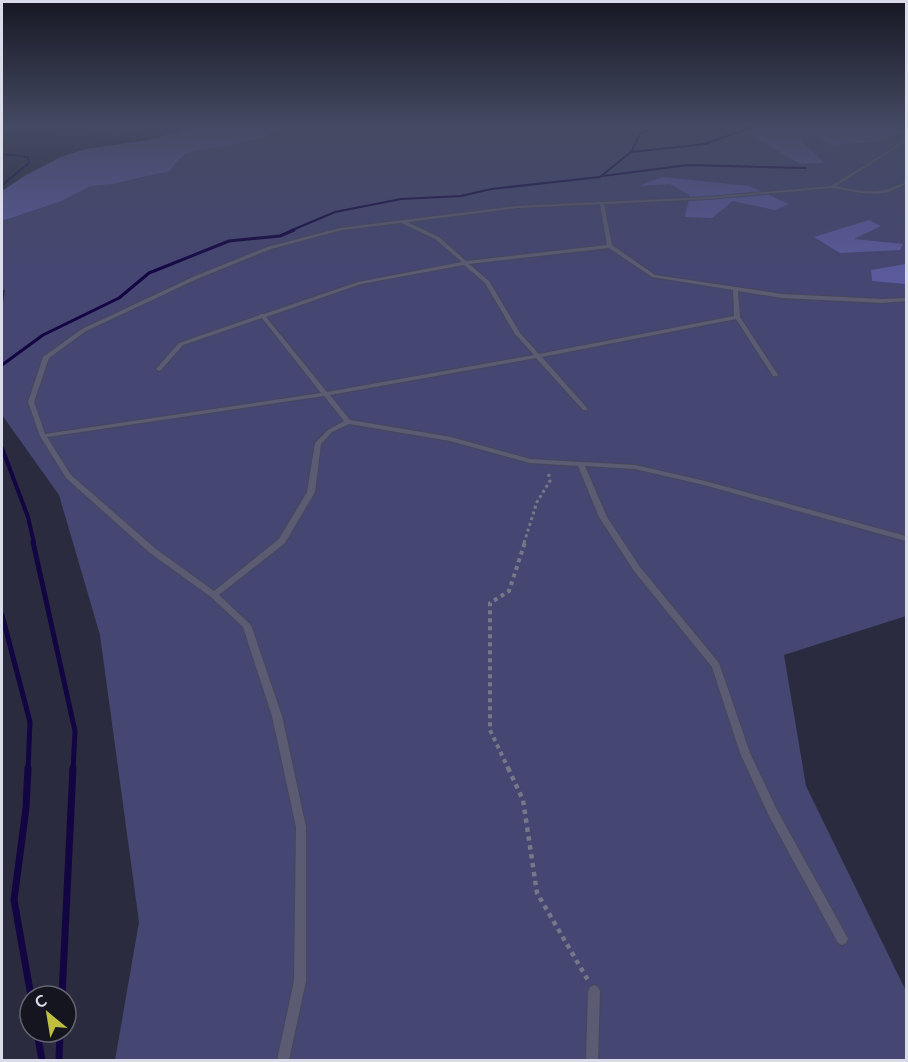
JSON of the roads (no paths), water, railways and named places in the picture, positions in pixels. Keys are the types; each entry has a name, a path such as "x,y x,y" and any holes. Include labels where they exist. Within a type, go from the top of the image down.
{"lane":[{"path":"832,187 852,175"},
{"path":"283,1060 300,981 301,826 277,716 247,625 214,595 153,551 68,476 43,436 32,402 46,357 84,330 195,278 269,248 342,229 517,207 708,198 832,187 877,195 891,192 906,183"},
{"path":"602,203 610,246"},
{"path":"401,221 437,238 487,282 518,334 585,409"},
{"path":"159,369 181,344 360,283 465,262 610,246 654,276 782,296 882,301 906,299"},
{"path":"735,290 737,317 775,375"},
{"path":"262,315 348,422"},
{"path":"43,436 325,394 737,317"},
{"path":"214,595 282,541 311,492 318,442 330,430 348,422 451,439 530,461 581,466 635,467 705,483 906,538"},
{"path":"581,466 603,517 636,569 716,665 745,753 773,813 842,939"},
{"path":"592,1060 594,991"}],"waterway":[{"path":"2,185 15,175"},
{"path":"290,231 335,212 401,199 461,196 491,189 600,177 603,175"},
{"path":"603,176 614,175"},
{"path":"2,365 43,335 119,298 149,273 229,241 280,236 294,230"},
{"path":"2,448 28,517 34,543"},
{"path":"33,542 75,731 73,770"},
{"path":"2,615 30,722 28,770"},
{"path":"28,768 26,808 14,900 29,984"},
{"path":"63,984 73,768"},
{"path":"39,1044 42,1060"},
{"path":"59,1060 60,1044"}]}
